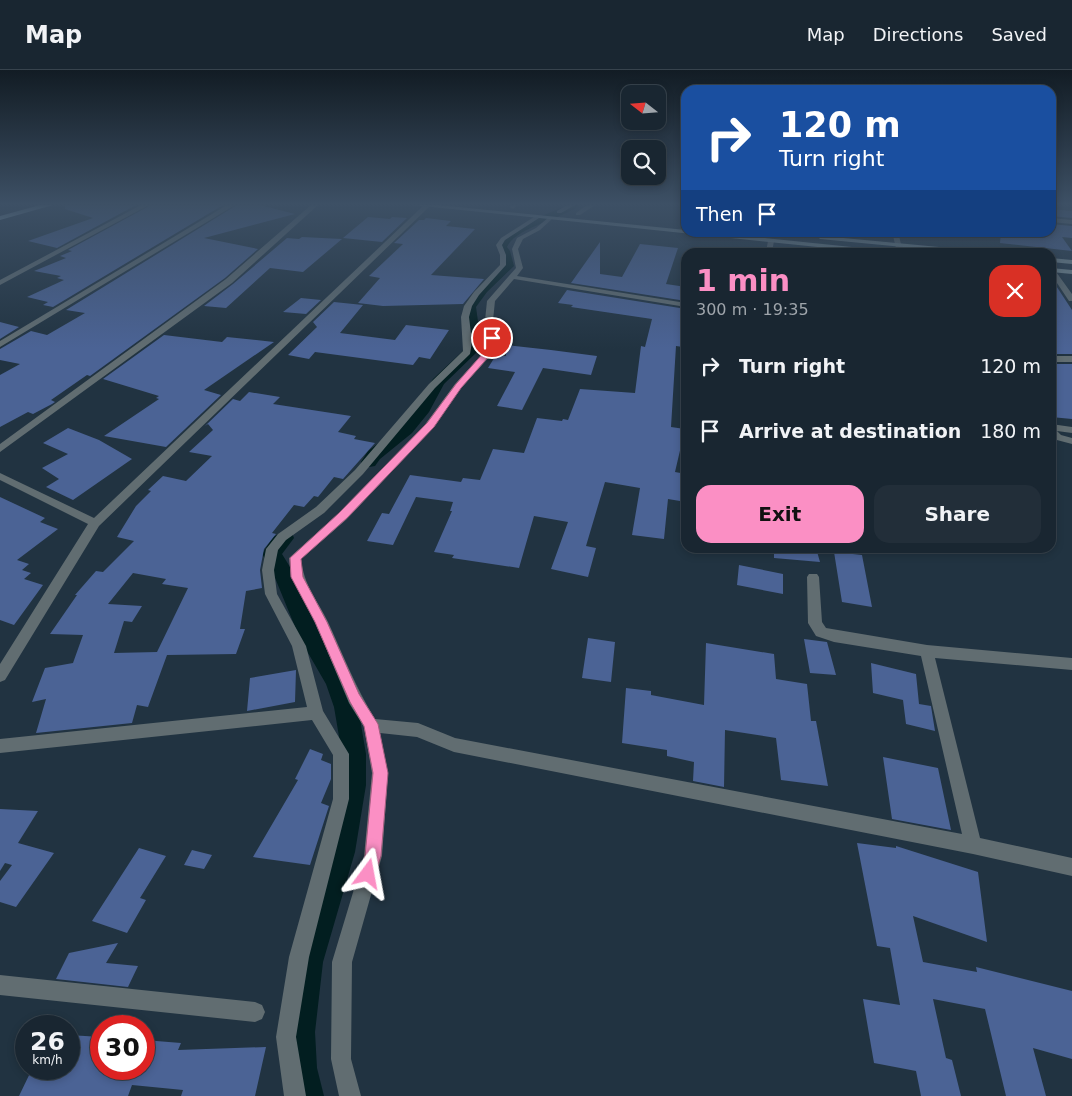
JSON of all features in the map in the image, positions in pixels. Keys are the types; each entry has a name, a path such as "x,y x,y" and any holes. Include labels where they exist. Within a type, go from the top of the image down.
{"main road":[{"path":"1056,260 1072,262"},
{"path":"1056,270 1072,272"}],"street":[{"path":"0,283 56,253"},
{"path":"0,345 153,253"},
{"path":"0,449 229,281 261,253"},
{"path":"0,676 95,523 378,253"},
{"path":"295,1096 286,1037 300,957 341,799 341,754 316,713 299,646 271,594 268,570 272,549 282,537 320,510 359,472 450,366 467,352 469,344 466,332 466,312 470,302 503,265 502,253"},
{"path":"350,1096 341,1059 342,962 373,856 380,773 371,724 354,698 321,622 297,577 295,558 343,516 424,432 458,386 489,352 492,338 488,330 491,301 520,268 516,253"},
{"path":"512,277 681,304"},
{"path":"1056,277 1072,299"},
{"path":"1056,359 1072,359"},
{"path":"1056,429 1072,430"},
{"path":"1056,436 1072,441"},
{"path":"2,481 95,523"},
{"path":"812,577 816,624 821,632 834,636 927,651 1072,664"},
{"path":"927,651 973,845"},
{"path":"0,746 316,713"},
{"path":"371,724 418,730 454,745 973,845 1072,867"},
{"path":"0,984 255,1012"}],"building":[{"path":"67,253 143,253 53,307 43,305 48,302 27,297 64,280 57,278 61,276 34,271 66,258 60,256"},
{"path":"159,253 254,253 225,278 90,376 87,375 51,400 55,402 33,414 28,412 0,427 0,375 20,364 0,360 0,349 31,331 47,335 85,313 66,310"},
{"path":"270,253 326,253 303,272 270,268 226,308 204,306"},
{"path":"394,253 452,253 431,275 484,279 463,304 383,306 358,303 380,278 369,276"},
{"path":"592,253 600,253 600,274 622,277 635,253 676,253 666,284 681,286 681,300 571,283"},
{"path":"1056,286 1072,310 1072,354 1056,354"},
{"path":"567,290 681,308 681,347 676,346 671,427 681,428 681,446 675,472 681,473 681,501 668,499 664,539 632,535 640,488 605,482 586,546 596,548 588,577 551,569 568,522 534,516 519,568 452,558 454,555 434,552 452,511 450,511 453,502 416,497 393,545 367,541 382,513 389,514 410,475 461,482 463,478 480,480 493,449 524,453 537,418 568,420 580,389 635,393 641,346 645,347 652,319 571,307 573,305 558,303"},
{"path":"301,298 321,300 306,314 283,312"},
{"path":"334,302 363,305 340,333 395,340 406,325 449,330 430,359 419,357 413,365 315,352 309,359 288,355 317,327 313,322"},
{"path":"0,322 19,327 0,339"},
{"path":"164,335 222,342 227,337 274,342 204,390 221,395 166,447 104,436 159,399 156,398 159,396 103,379"},
{"path":"505,345 597,356 591,375 543,368 522,410 497,406 515,372 488,368 496,355 506,356"},
{"path":"1056,364 1072,364 1072,419 1056,417"},
{"path":"249,392 280,397 273,404 351,416 338,432 356,436 354,439 375,443 343,479 334,477 318,497 314,496 304,507 294,505 272,533 276,534 264,549 260,570 262,588 246,591 240,629 245,629 236,654 167,655 148,707 137,705 132,723 36,733 46,699 32,702 45,668 73,663 83,635 50,634 77,595 75,595 96,571 103,572 134,541 117,537 136,506 151,491 148,490 163,476 186,481 212,456 189,452 213,430 208,424 205,426 233,399 240,401","holes":["133,573 166,579 162,584 188,588 157,652 114,653 124,621 132,622 142,606 108,604"]},
{"path":"68,428 99,440 132,459 73,500 46,487 59,479 42,468 68,454 43,443"},
{"path":"0,497 45,518 40,522 58,529 17,560 29,564 22,570 31,573 24,579 43,585 14,625 0,620"},
{"path":"774,553 817,553 820,562 774,558"},
{"path":"834,553 862,555 872,607 842,602"},
{"path":"739,565 783,574 783,594 737,585"},
{"path":"588,638 615,642 611,682 582,678"},
{"path":"804,639 827,642 836,675 810,673"},
{"path":"706,643 774,654 776,679 807,684 811,721 816,721 828,786 781,780 776,738 725,730 724,787 693,781 694,762 667,756 667,750 622,743 626,688 651,691 651,695 704,705"},
{"path":"871,663 916,674 919,704 931,706 935,731 906,724 903,700 873,693"},
{"path":"296,670 295,702 247,711 250,678"},
{"path":"310,749 323,754 321,760 331,764 331,779 321,803 329,806 310,865 253,857 298,780 295,779"},
{"path":"883,757 938,768 951,830 892,819"},
{"path":"0,809 38,811 18,843 54,853 16,907 0,902 0,881 12,865 5,863 0,871"},
{"path":"857,843 896,848 896,846 978,872 987,942 913,916 923,962 977,972 976,967 1072,991 1072,1059 1033,1048 1046,1096 1006,1096 985,1009 933,999 946,1058 952,1060 961,1096 921,1096 916,1071 874,1063 863,999 900,1005 890,948 877,946"},
{"path":"139,848 166,856 140,898 146,900 127,933 92,921"},
{"path":"192,850 212,855 204,869 184,865"},
{"path":"118,943 106,963 138,966 128,987 56,979 69,953"},
{"path":"80,1036 90,1036 90,1080 155,1080 155,1041 181,1043 178,1050 266,1047 255,1096 181,1096 183,1090 132,1085 128,1096 19,1096 27,1080 80,1080"}],"waterway":[{"path":"369,462 374,455 406,430 421,412 438,382 471,351 474,343 470,307 483,290 508,266 505,253"},
{"path":"285,538 272,554 280,567 311,639 336,681 346,707 354,754 353,785 341,852 308,962 299,1032 300,1068 307,1096"}],"route":[{"path":"368,874 373,856 380,773 371,724 354,698 321,622 297,577 295,558 343,516 431,425 458,386 489,352 492,338"}]}
